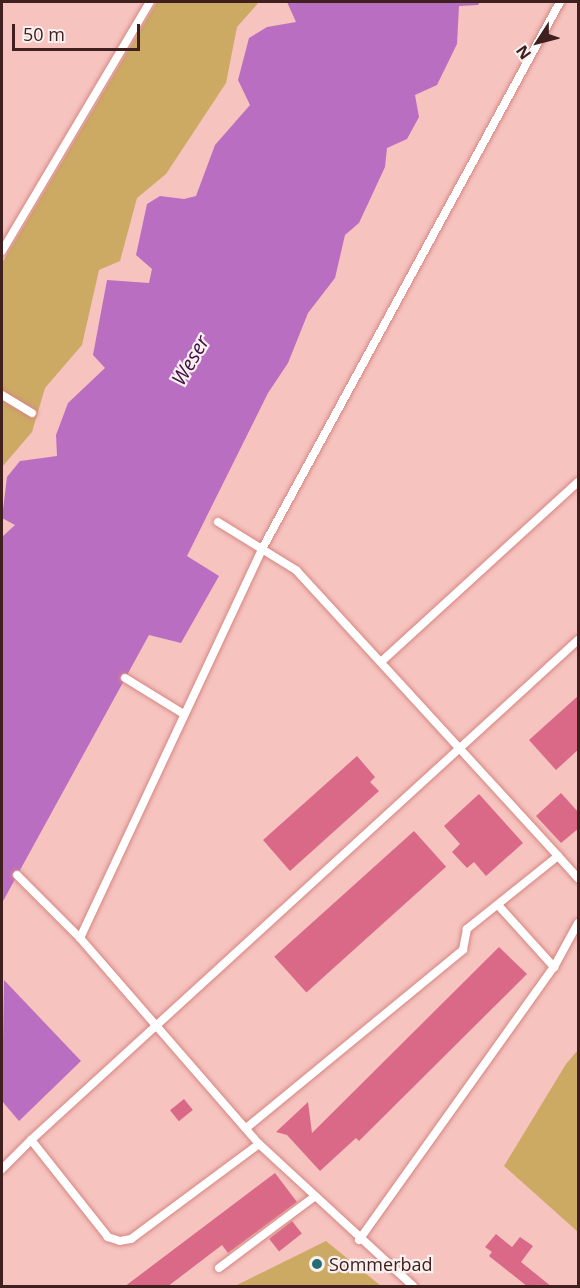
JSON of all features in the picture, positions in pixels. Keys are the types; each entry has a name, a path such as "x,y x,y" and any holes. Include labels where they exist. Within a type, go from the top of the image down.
{"lane":[{"path":"2,251 150,2"},
{"path":"80,938 182,713 262,549 560,2"},
{"path":"2,395 32,413"},
{"path":"382,661 579,483"},
{"path":"218,522 296,570 579,878"},
{"path":"2,1169 579,640"},
{"path":"125,678 182,713"},
{"path":"246,1128 463,950 467,929 558,856"},
{"path":"17,875 80,938 159,1026 259,1144 358,1240 413,1287"},
{"path":"498,905 554,967"},
{"path":"358,1240 554,967 579,922"},
{"path":"31,1140 108,1237 120,1241 131,1239 259,1144"},
{"path":"219,1268 314,1197"}],"shaded area":[{"path":"157,2 259,2 237,27 226,83 166,174 137,198 120,261 99,270 82,345 45,388 32,432 2,467 2,263"},
{"path":"578,1050 578,1232 504,1166 566,1064"},
{"name":"Sommerbad","path":"326,1241 381,1286 235,1286"}],"water":[{"name":"Weser","path":"287,2 480,2 478,5 459,6 457,44 437,85 415,95 419,117 407,139 387,148 385,167 359,223 345,235 335,278 308,313 288,363 268,393 187,556 219,576 181,643 149,635 2,903 2,537 15,525 2,518 7,477 20,461 57,456 56,435 68,403 105,368 93,355 107,280 149,283 152,269 136,255 147,204 160,196 184,199 196,196 215,145 250,105 238,80 249,38 267,27 296,22"},
{"path":"4,980 81,1061 19,1121 2,1101"}],"building":[{"path":"579,695 579,749 556,770 529,740"},
{"path":"357,756 375,777 370,782 379,791 290,871 263,840"},
{"path":"561,793 579,813 579,828 561,843 536,816"},
{"path":"479,794 523,843 486,876 474,862 467,868 452,852 460,844 444,826"},
{"path":"414,831 446,867 306,992 274,957"},
{"path":"499,947 527,974 359,1141 356,1138 320,1171 287,1135 276,1132 308,1102 312,1133"},
{"path":"184,1099 193,1110 179,1121 170,1110"},
{"path":"275,1173 297,1202 228,1253 222,1245 167,1287 124,1287"},
{"path":"292,1221 302,1234 279,1251 269,1239"},
{"path":"496,1234 512,1247 520,1237 533,1246 521,1262 552,1287 528,1287 489,1256 492,1252 485,1247"}],"place":[{"name":"Sommerbad","path":"317,1264"}]}
